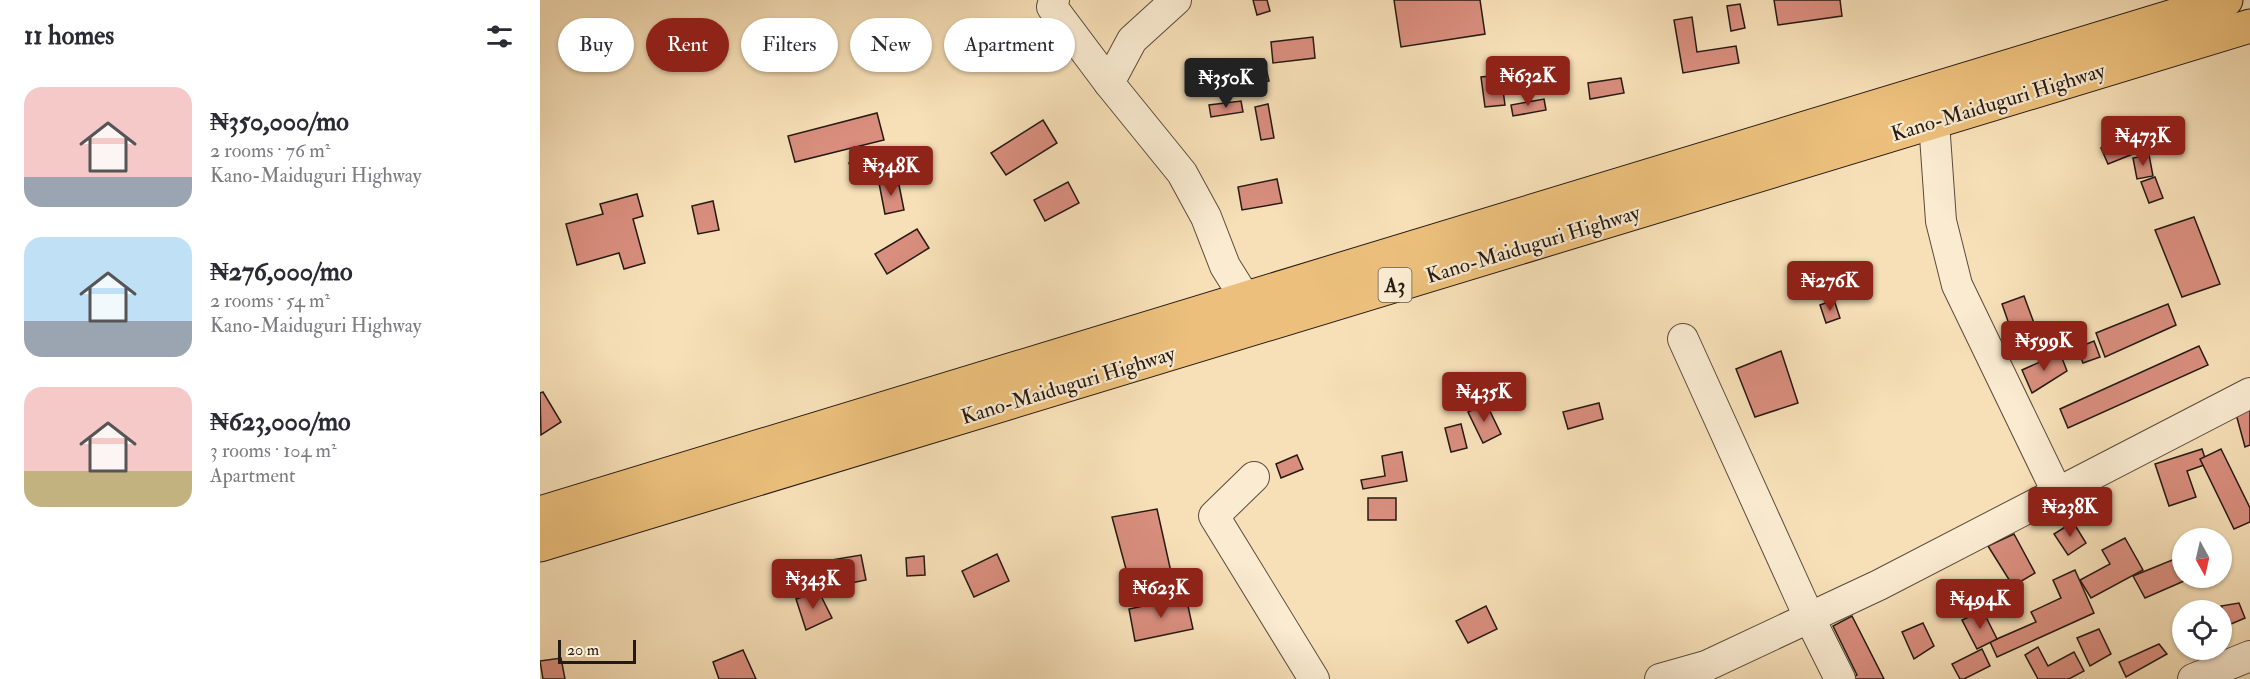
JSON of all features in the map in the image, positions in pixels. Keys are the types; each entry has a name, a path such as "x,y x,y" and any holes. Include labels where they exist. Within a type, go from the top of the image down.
{"highway":[{"name":"Kano-Maiduguri Highway","path":"540,545 1747,162 2226,0"},
{"name":"Kano-Maiduguri Highway","path":"540,513 1245,298 1747,162 1934,122 2250,26"}],"street":[{"path":"1109,83 1132,40 1176,0"},
{"path":"1046,2 1182,173 1206,217 1225,266 1245,298"},
{"path":"1934,122 1941,221 1957,285 2057,492"},
{"path":"1683,339 1809,617 1840,679"},
{"path":"1660,679 1706,666 1879,585 2250,393"},
{"path":"1254,477 1214,516 1314,679"},
{"path":"2193,679 2250,656"}],"building":[{"path":"1253,0 1267,0 1270,11 1257,15"},
{"path":"1394,0 1480,0 1485,34 1401,47"},
{"path":"1774,0 1840,0 1842,16 1778,25"},
{"path":"1740,4 1745,28 1731,31 1727,6"},
{"path":"1692,17 1697,52 1736,46 1739,63 1683,73 1674,20"},
{"path":"1313,37 1315,58 1273,63 1271,42"},
{"path":"1264,59 1269,81 1252,85 1247,63"},
{"path":"1501,75 1505,105 1485,107 1481,77"},
{"path":"1621,78 1624,93 1590,99 1588,83"},
{"path":"1544,99 1546,110 1513,116 1511,105"},
{"path":"1241,101 1243,112 1211,117 1209,105"},
{"path":"1268,104 1274,138 1261,140 1255,107"},
{"path":"877,113 884,140 795,162 788,136"},
{"path":"1043,120 1057,143 1006,175 991,153"},
{"path":"2136,134 2143,150 2108,164 2101,148"},
{"path":"2149,155 2153,176 2137,179 2133,158"},
{"path":"869,156 873,169 853,175 849,163"},
{"path":"2155,177 2163,198 2149,203 2141,182"},
{"path":"1277,179 1282,203 1242,210 1238,187"},
{"path":"898,180 904,210 885,214 879,183"},
{"path":"1068,182 1079,203 1045,221 1034,200"},
{"path":"637,194 643,216 633,219 645,263 624,269 619,253 577,265 566,224 603,214 600,204"},
{"path":"713,201 719,230 698,234 692,206"},
{"path":"2194,217 2220,284 2182,297 2155,230"},
{"path":"917,229 929,248 887,274 875,254"},
{"path":"2024,296 2041,342 2018,350 2002,304"},
{"path":"1834,300 1840,318 1826,323 1820,305"},
{"path":"2168,304 2176,325 2105,357 2096,333"},
{"path":"2094,341 2100,357 2083,363 2077,348"},
{"path":"2199,346 2208,365 2068,428 2060,409"},
{"path":"1781,351 1798,403 1755,417 1736,369"},
{"path":"2060,353 2067,371 2032,393 2022,370"},
{"path":"543,392 561,422 541,435 540,393"},
{"path":"1486,403 1501,434 1483,443 1468,412"},
{"path":"1599,403 1603,419 1568,429 1563,412"},
{"path":"2250,410 2250,445 2245,447 2236,414"},
{"path":"1461,424 1467,448 1451,452 1445,428"},
{"path":"2202,449 2207,464 2187,471 2196,497 2169,506 2155,464"},
{"path":"2221,449 2250,508 2250,522 2234,529 2200,459"},
{"path":"1402,452 1407,481 1363,489 1361,480 1385,476 1382,456"},
{"path":"1297,455 1303,469 1281,478 1276,464"},
{"path":"1368,498 1396,498 1396,520 1368,520"},
{"path":"1157,509 1171,572 1130,584 1112,517"},
{"path":"2073,522 2086,543 2068,555 2054,534"},
{"path":"2014,534 2035,573 2013,586 1988,546"},
{"path":"2125,538 2143,570 2091,598 2080,580 2110,564 2102,550"},
{"path":"997,554 1009,581 974,597 962,571"},
{"path":"861,555 866,580 836,586 831,560"},
{"path":"924,556 925,575 907,576 906,558"},
{"path":"2172,560 2172,586 2145,598 2133,576"},
{"path":"2075,570 2094,613 1997,657 1990,642 2036,622 2031,612 2061,598 2053,580"},
{"path":"819,592 832,618 806,630 796,599"},
{"path":"1186,597 1193,629 1135,641 1129,609"},
{"path":"2239,603 2245,618 2232,624 2232,604"},
{"path":"1486,606 1497,629 1468,643 1456,621"},
{"path":"1983,611 1997,639 1977,649 1962,620"},
{"path":"1852,616 1884,679 1850,679 1857,675 1833,626"},
{"path":"1923,623 1934,646 1914,659 1902,632"},
{"path":"2099,629 2111,654 2090,666 2077,638"},
{"path":"2159,644 2167,654 2126,677 2119,662"},
{"path":"2038,647 2048,666 2074,652 2084,671 2069,679 2038,679 2025,655"},
{"path":"1982,649 1990,666 1960,679 1952,664"},
{"path":"743,650 756,679 719,679 713,662"},
{"path":"561,658 565,679 543,679 540,661"}]}
